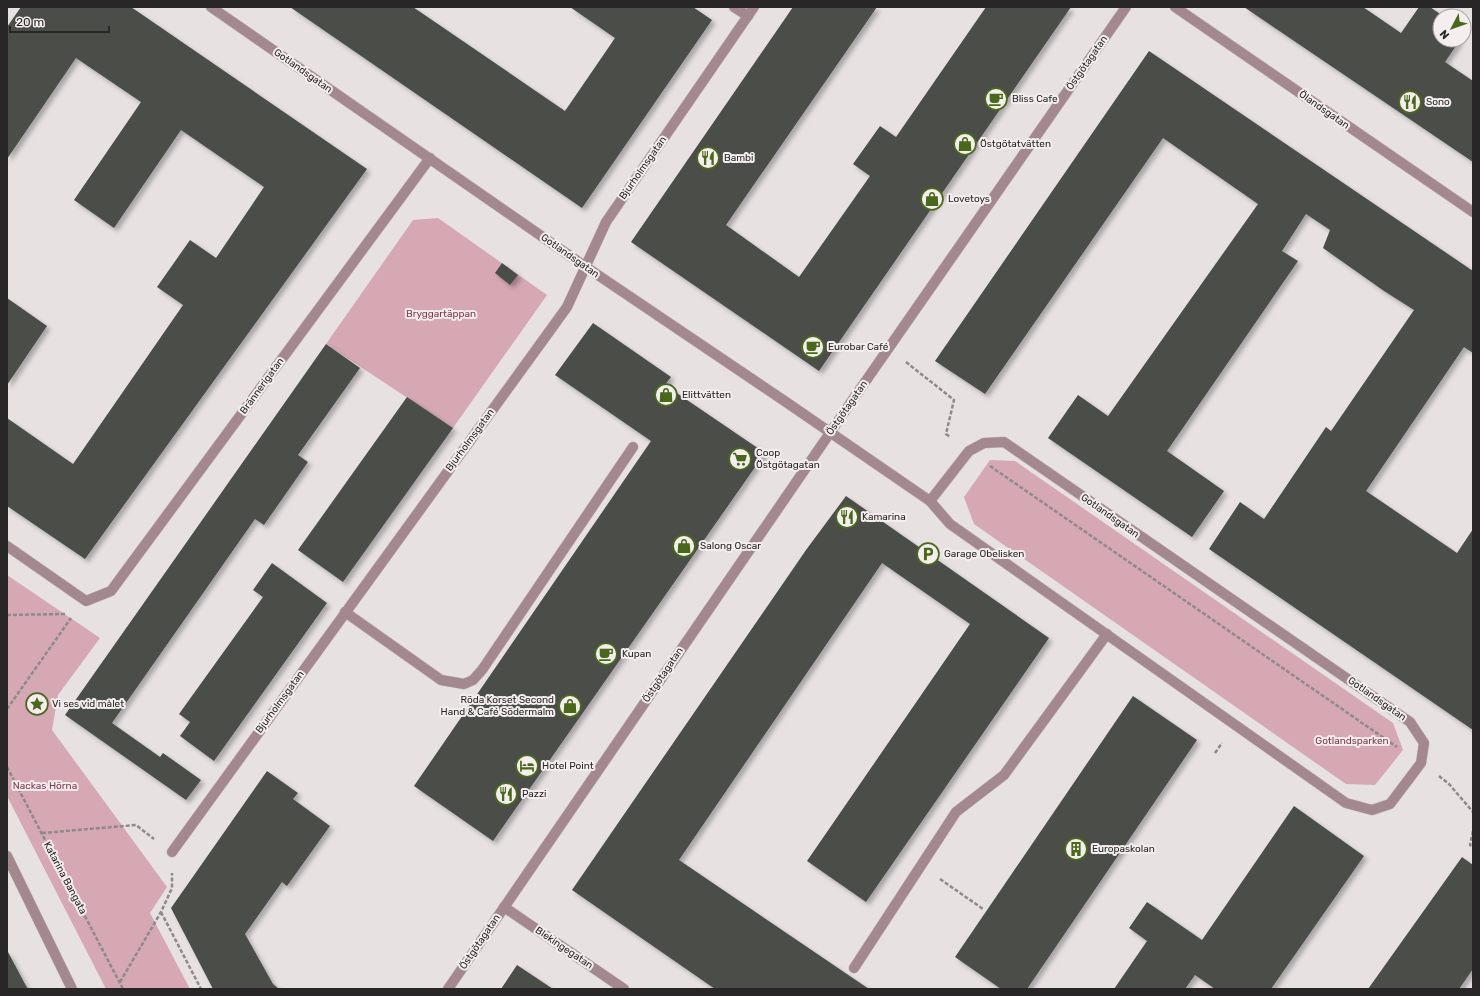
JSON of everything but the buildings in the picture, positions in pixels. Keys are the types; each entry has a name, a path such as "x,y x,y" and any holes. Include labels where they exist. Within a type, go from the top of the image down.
{"street":[{"name":"Gotlandsgatan","path":"211,7 586,267 930,501 950,524 1346,803 1372,810 1390,804 1421,763 1424,743 1410,722 1004,442 984,443 969,451 930,501"},
{"path":"734,7 748,16"},
{"name":"Bjurholmsgatan","path":"172,852 566,307 606,222 754,7"},
{"name":"Östgötagatan","path":"448,989 830,433 1126,7"},
{"name":"Ölandsgatan","path":"1175,7 1473,212"},
{"name":"Brännerigatan","path":"7,546 86,601 111,591 430,158"},
{"path":"345,612 441,680 451,683 464,684 473,680 482,670 633,447"},
{"path":"854,968 956,812 1004,776 1107,634"},
{"path":"7,856 72,989"},
{"name":"Blekingegatan","path":"504,906 624,989"}],"path":[{"path":"7,615 74,614 7,709"},
{"name":"Katarina Bangata","path":"7,766 123,989"},
{"path":"42,833 136,825 172,852 172,888 161,912 120,982"},
{"path":"1473,831 1470,845 1473,848"},
{"path":"922,866 983,909"},
{"path":"161,912 201,989"}],"green space":[{"name":"Bryggartäppan","path":"438,218 547,295 453,428 326,344 413,220"},
{"name":"Gotlandsparken","path":"990,460 1015,461 1393,723 1403,750 1375,785 1346,784 974,524 964,497"},
{"name":"Nackas Hörna","path":"7,575 100,638 58,695 52,730 167,887 150,913 190,989 106,989 7,796"}],"place":[{"name":"Bliss Cafe","path":"996,99"},
{"name":"Sono","path":"1410,102"},
{"name":"Östgötatvätten","path":"965,144"},
{"name":"Bambi","path":"708,158"},
{"name":"Lovetoys","path":"932,199"},
{"name":"Eurobar Café","path":"813,347"},
{"name":"Elittvätten","path":"666,395"},
{"name":"Coop Östgötagatan","path":"740,459"},
{"name":"Kamarina","path":"847,517"},
{"name":"Salong Oscar","path":"684,546"},
{"name":"Garage Obelisken","path":"928,554"},
{"name":"Kupan","path":"606,654"},
{"name":"Vi ses vid målet","path":"37,704"},
{"name":"Röda Korset Second Hand & Café Södermalm","path":"570,706"},
{"name":"Hotel Point","path":"527,766"},
{"name":"Pazzi","path":"506,794"},
{"name":"Europaskolan","path":"1076,849"}]}
